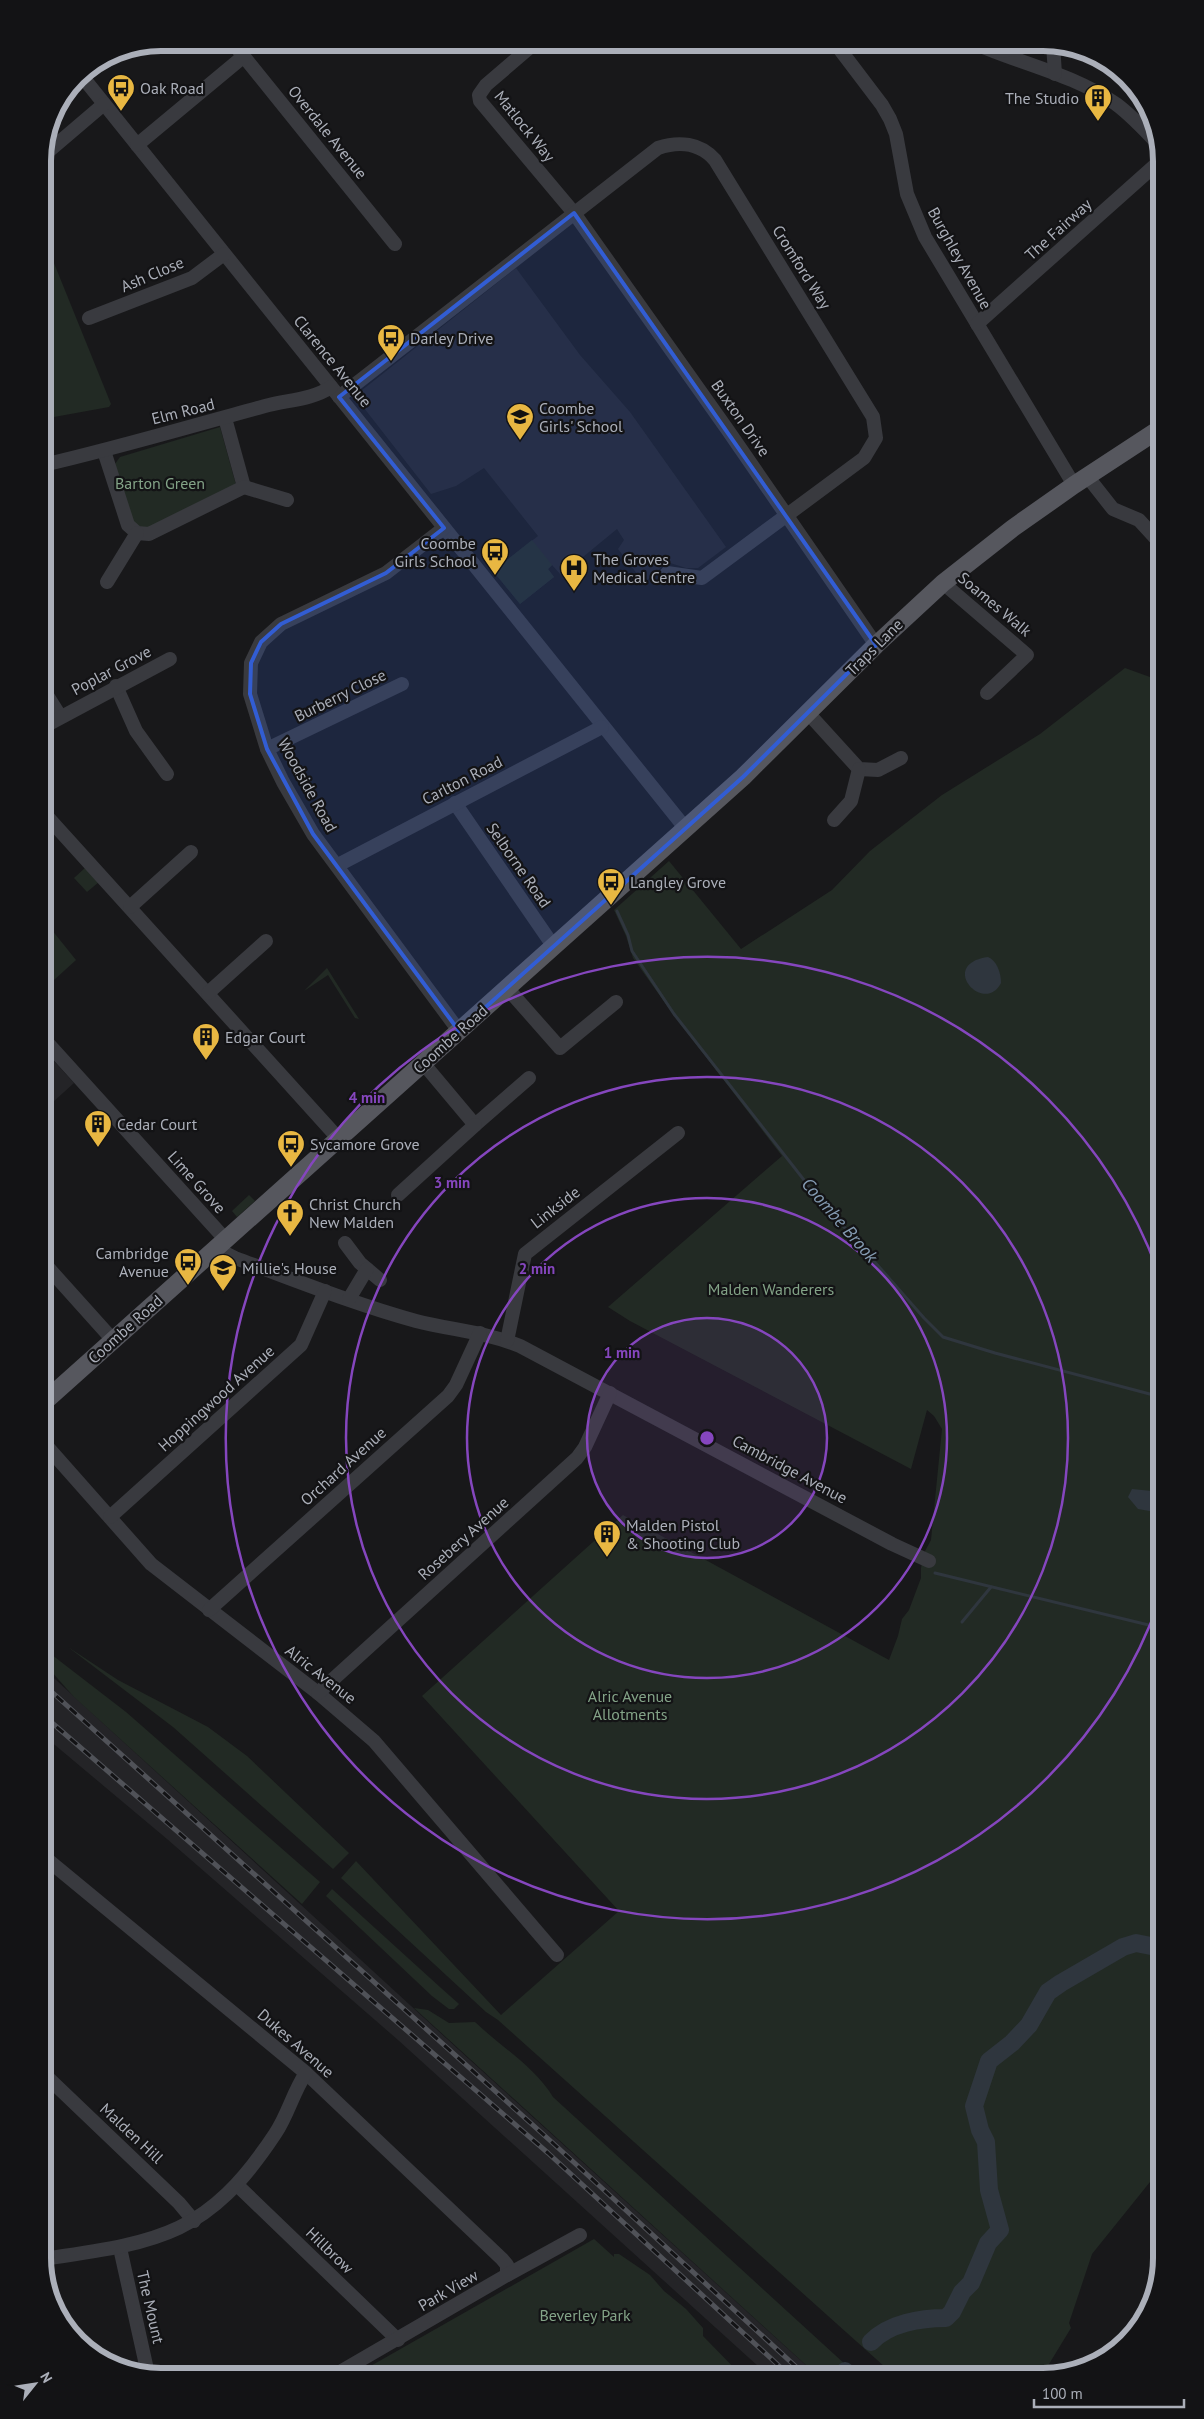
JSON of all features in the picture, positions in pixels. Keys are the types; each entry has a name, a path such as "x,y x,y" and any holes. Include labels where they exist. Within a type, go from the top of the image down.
{"main road":[{"name":"Traps Lane","path":"612,896 686,829 808,713 876,645 943,583 1014,528 1081,480 1153,434"},
{"name":"Coombe Road","path":"51,1396 221,1242 612,896"}],"street":[{"name":"Overdale Avenue","path":"240,51 394,244"},
{"name":"Matlock Way","path":"526,51 486,85 479,96 480,102 574,214"},
{"name":"Burghley Avenue","path":"840,51 882,105 890,119 898,143 907,194 918,224 977,324 1081,480 1113,510 1139,520 1153,535"},
{"path":"991,51 1056,74 1116,105 1150,137"},
{"path":"1055,52 1056,74"},
{"path":"137,145 244,56"},
{"name":"Clarence Avenue","path":"86,82 558,669 602,727"},
{"path":"52,149 104,104"},
{"name":"Cromford Way","path":"574,214 658,148 681,142 708,152 715,160 873,416 876,438 864,458 702,578 667,573"},
{"name":"The Fairway","path":"977,324 1153,167"},
{"path":"335,392 574,214"},
{"name":"Buxton Drive","path":"574,214 876,645"},
{"name":"Ash Close","path":"89,318 192,278 224,254"},
{"name":"Elm Road","path":"51,464 104,451 184,427 226,418 267,405 322,392 335,392"},
{"path":"226,418 244,487"},
{"path":"104,451 128,525 137,533 148,534 244,487 287,500"},
{"name":"Woodside Road","path":"444,528 386,573 281,624 261,642 251,663 250,694 267,749 313,834 338,865 459,1031"},
{"path":"108,582 137,533"},
{"name":"Soames Walk","path":"943,583 1027,655 987,693"},
{"name":"Poplar Grove","path":"51,722 170,658"},
{"name":"Burberry Close","path":"267,749 402,684"},
{"path":"116,686 136,731 167,774"},
{"path":"51,702 60,716"},
{"path":"808,713 859,769 878,770 901,758"},
{"path":"602,727 686,829"},
{"name":"Carlton Road","path":"338,865 602,727"},
{"path":"834,820 851,801 859,769"},
{"name":"Selborne Road","path":"455,803 554,947"},
{"path":"51,821 338,1138"},
{"path":"130,908 191,852"},
{"path":"208,993 266,941"},
{"path":"507,988 560,1048 616,1002"},
{"name":"Lime Grove","path":"51,1047 221,1242"},
{"path":"423,1063 475,1125"},
{"path":"398,1195 530,1078"},
{"name":"Linkside","path":"507,1341 525,1254 678,1133"},
{"name":"Cambridge Avenue","path":"221,1242 225,1253 235,1258 325,1291 416,1321 480,1333 507,1341 610,1393 892,1544 929,1561"},
{"path":"345,1243 367,1269 380,1280"},
{"path":"349,1299 367,1269"},
{"path":"51,1271 113,1340"},
{"name":"Hoppingwood Avenue","path":"110,1517 301,1345 325,1291"},
{"name":"Orchard Avenue","path":"209,1610 448,1396 456,1386 480,1333"},
{"name":"Rosebery Avenue","path":"318,1693 577,1458 585,1447 610,1393"},
{"name":"Alric Avenue","path":"51,1451 152,1564 318,1693 374,1742 558,1954"},
{"name":"Dukes Avenue","path":"51,1863 162,1952 306,2073 502,2258 507,2265 507,2275"},
{"path":"51,2258 120,2248 157,2237 194,2221 220,2202 237,2185 276,2133 306,2073"},
{"name":"Malden Hill","path":"51,2081 179,2202 194,2221"},
{"name":"Hillbrow","path":"237,2185 398,2340"},
{"name":"Park View","path":"347,2368 507,2275 580,2235"},
{"name":"The Mount","path":"120,2248 146,2367"}],"highlighted area":[{"path":"574,213 876,645 743,777 459,1031 313,834 267,749 250,694 251,663 261,642 281,624 386,573 444,528 339,397"}],"shaded area":[{"name":"Coombe Girls' School","path":"516,268 580,355 630,412 726,547 698,568 686,568 667,562 644,583 618,549 624,540 617,529 561,575 552,565 548,569 554,577 520,604 493,571 538,536 484,468 456,486 431,494 357,399 361,391"},
{"path":"988,957 994,961 998,968 1001,983 993,992 985,994 976,991 969,985 965,977 966,969 973,961"},
{"path":"51,1058 74,1083 51,1104"},
{"path":"1132,1489 1152,1491 1153,1512 1138,1509 1128,1497"},
{"path":"51,1675 809,2368 760,2368 398,2040 167,1839 51,1742"}],"green space":[{"path":"51,256 111,404 109,407 51,418"},
{"name":"Barton Green","path":"220,427 236,485 149,528 138,530 131,523 115,464 120,457"},
{"path":"532,540 552,565 548,569 554,577 520,604 493,571"},
{"path":"1125,668 1153,678 1153,2178 1092,2254 1069,2323 1071,2328 1047,2368 886,2368 498,2020 486,2012 341,1878 356,1861 501,2015 619,1911 422,1696 623,1515 889,1660 902,1619 909,1610 921,1578 924,1553 931,1540 942,1429 934,1416 927,1410 911,1469 630,1321 608,1307 782,1156 673,1014 633,958 626,936 614,910 669,861 741,949 832,890 870,851 942,795 1040,734"},
{"path":"86,867 99,882 87,892 74,878"},
{"path":"51,929 76,960 51,983"},
{"path":"327,968 359,1019 355,1018 328,975 304,991"},
{"path":"249,1195 255,1201 237,1217 232,1211"},
{"path":"68,1647 118,1680 208,1727 247,1756 349,1853 333,1869 173,1727"},
{"path":"51,1654 126,1712 320,1882 302,1904 74,1697 51,1671"},
{"path":"332,1889 459,2004 454,2009 449,2009 432,1996 326,1896"},
{"path":"414,2008 428,2010 449,2023 475,2022 527,2066 553,2097 849,2368 809,2368"},
{"name":"Beverley Park","path":"594,2239 614,2257 614,2254 619,2254 650,2275 664,2291 686,2309 703,2328 703,2336 734,2368 367,2368"}],"waterway":[{"name":"Coombe Brook","path":"617,911 628,935 632,951 674,1014 815,1194 943,1337 995,1353 1153,1395"},
{"path":"935,1573 1153,1626"},
{"path":"962,1622 991,1587"},
{"path":"871,2342 896,2326 926,2319 946,2318 952,2312 962,2292 971,2283 988,2243 1000,2230 989,2190 986,2142 980,2130 974,2106 989,2061 1012,2043 1029,2025 1048,1992 1123,1947 1136,1943 1153,1946"}],"railway":[{"path":"51,1691 555,2145 797,2368"},
{"path":"51,1722 548,2153 781,2368"}],"place":[{"name":"Oak Road","path":"121,112"},
{"name":"The Studio","path":"1098,122"},
{"name":"Darley Drive","path":"391,362"},
{"name":"Coombe Girls' School","path":"520,441"},
{"name":"Coombe Girls School","path":"495,576"},
{"name":"The Groves Medical Centre","path":"574,592"},
{"name":"Langley Grove","path":"611,906"},
{"name":"Edgar Court","path":"206,1061"},
{"name":"Cedar Court","path":"98,1148"},
{"name":"Sycamore Grove","path":"291,1168"},
{"name":"Christ Church New Malden","path":"290,1237"},
{"name":"Cambridge Avenue","path":"188,1286"},
{"name":"Millie's House","path":"223,1292"},
{"name":"Malden Pistol & Shooting Club","path":"607,1558"}],"park label":[{"name":"Malden Wanderers","path":"771,1289"},
{"name":"Alric Avenue Allotments","path":"630,1705"}]}
